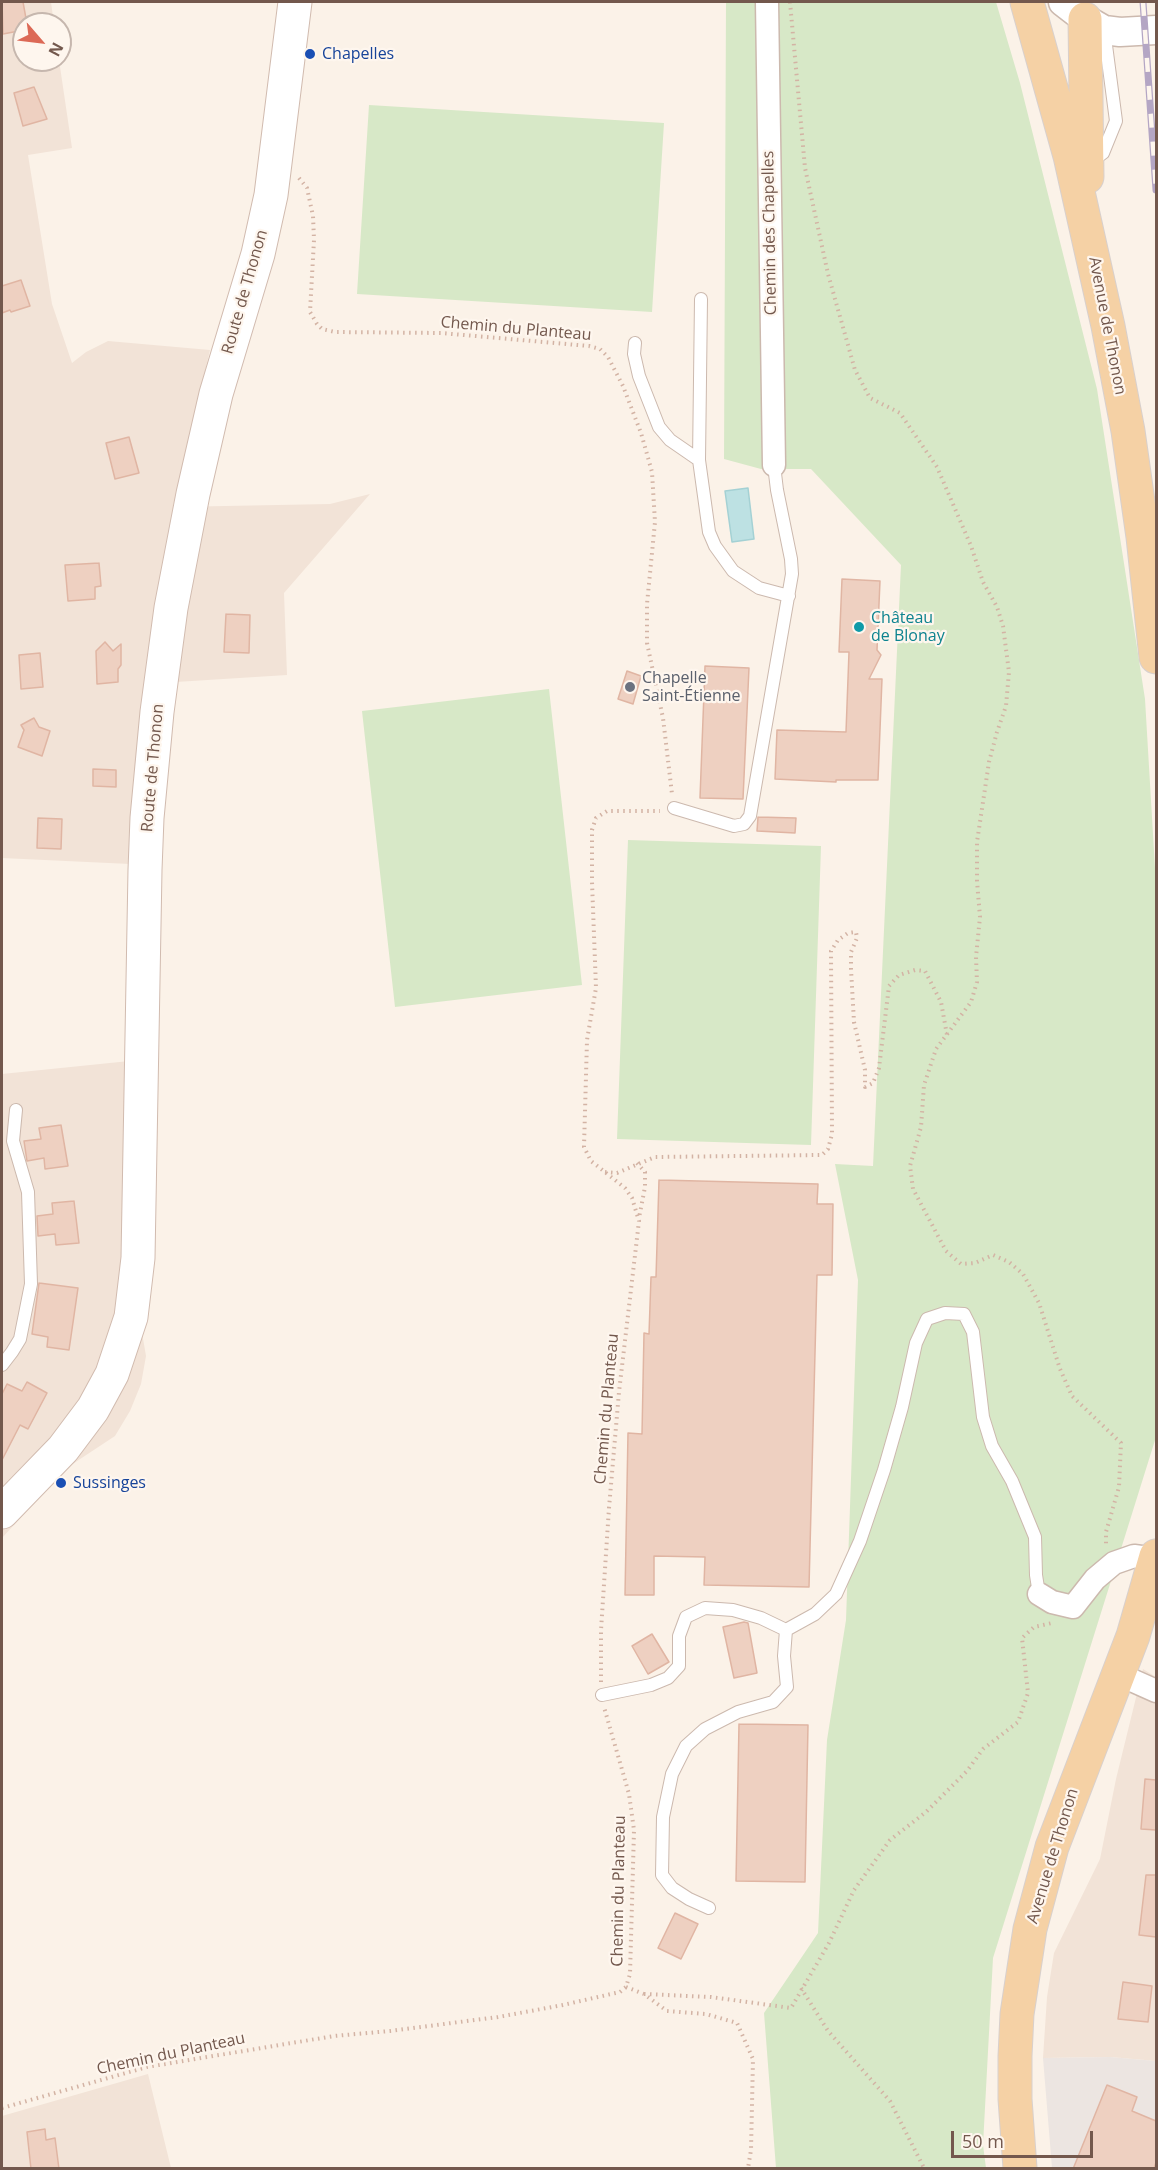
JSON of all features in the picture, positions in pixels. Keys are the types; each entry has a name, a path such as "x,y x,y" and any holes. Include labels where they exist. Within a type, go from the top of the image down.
{"main road":[{"name":"Route de Thonon","path":"3,1512 63,1449 93,1408 118,1359 134,1302 139,1238 141,1037 147,818 166,607 219,383 258,254 275,165 295,2"},
{"name":"Avenue de Thonon","path":"1027,2 1053,91 1108,326 1128,431 1143,537 1156,657"},
{"path":"1082,13 1087,164 1085,221"},
{"name":"Avenue de Thonon","path":"1020,2169 1015,2099 1015,2056 1017,2014 1030,1929 1040,1888 1066,1807 1133,1636 1156,1557"}],"street":[{"name":"Chemin des Chapelles","path":"767,2 774,465"},
{"path":"1082,13 1112,32 1151,30"},
{"path":"1039,1594 1052,1602 1073,1607 1105,1569 1124,1558 1156,1557"},
{"path":"1118,1674 1156,1691"}],"lane":[{"path":"701,299 699,460 709,532 723,560 733,571 759,588 789,596"},
{"path":"635,343 634,354 639,376 659,427 670,440 699,460"},
{"path":"674,808 734,826 744,824 748,820 789,596 792,566 774,465"},
{"path":"2,1365 20,1339 31,1284 28,1192 13,1141 16,1110"},
{"path":"786,1630 815,1614 836,1594 860,1541 884,1470 902,1407 916,1343 927,1319 945,1313 964,1314 972,1332 983,1417 992,1446 1012,1481 1035,1537 1039,1594"},
{"path":"602,1695 651,1685 668,1678 679,1666 678,1636 686,1617 705,1608 734,1610 761,1618 786,1630"},
{"path":"709,1908 672,1888 662,1875 663,1818 672,1774 686,1746 705,1730 738,1712 773,1702 787,1687 784,1656 786,1630"}],"path":[{"path":"790,2 805,168 828,274 855,370 870,398 900,413 936,467 953,500 983,582 997,607 1003,626 1009,672 1006,706 989,762 977,842 980,917 976,957 977,982 971,1002 936,1048 924,1085 921,1127 910,1166 913,1189 946,1251 961,1264 975,1263 993,1255 1009,1262 1023,1275 1039,1303 1060,1369 1072,1396 1120,1443 1119,1487 1106,1532 1105,1569"},
{"name":"Chemin du Planteau","path":"275,165 300,178 309,193 314,240 310,312 312,319 322,328 335,332 441,333 589,345 600,349 608,357 641,433 652,472 655,522 647,604 647,643 667,740 674,808"},
{"path":"639,1221 632,1198 625,1188 586,1155 583,1139 587,1040 596,988 592,830 596,818 607,811 652,811 674,808"},
{"path":"604,1172 617,1173 655,1156 822,1155 828,1149 832,1134 831,951 838,940 848,933 856,932 857,938 851,952 850,969 854,1022 865,1070 865,1087 873,1083 879,1068 889,986 899,975 915,970 925,970 941,1002 947,1035"},
{"name":"Chemin du Planteau","path":"2,2108 147,2067 334,2036 498,2017 614,1995 626,1987 630,1974 634,1830 629,1794 610,1734 602,1695 601,1630 619,1392 645,1187 645,1172 638,1163"},
{"path":"644,1995 711,1997 791,2008 801,1987 829,1943 854,1890 890,1840 926,1812 967,1771 983,1749 1018,1722 1028,1693 1022,1638 1034,1628 1053,1623 1073,1607"},
{"path":"626,1987 644,1995 668,2011 706,2014 737,2024 753,2059 751,2150 748,2169"},
{"path":"801,1987 828,2031 890,2101 924,2169"}],"shaded area":[{"path":"2,2 51,2 52,12 12,12 12,72 61,72 72,148 28,155 52,304 72,363 86,352 108,341 210,350 173,507 330,504 370,494 284,593 287,675 144,684 130,864 2,858"},
{"path":"149,1059 140,1321 146,1356 141,1384 130,1411 115,1436 65,1469 2,1538 2,1074"},
{"path":"1143,1669 1156,1677 1156,2061 1110,2057 1043,2058 1047,1997 1054,1953 1100,1859 1116,1779"},
{"path":"1110,2057 1156,2061 1156,2168 1052,2168 1043,2058"},
{"path":"148,2074 171,2168 2,2168 2,2116"}],"green space":[{"path":"726,2 996,2 1020,83 1097,389 1145,699 1156,885 1156,1437 993,1958 983,2145 986,2168 776,2168 764,2013 818,1933 827,1740 846,1620 858,1280 835,1164 873,1166 901,565 811,469 761,469 724,459"},
{"path":"369,105 664,123 652,312 357,294"},
{"path":"549,689 582,985 395,1007 362,711"},
{"path":"628,840 821,846 811,1145 617,1139"}],"water":[{"path":"748,488 754,539 732,542 725,491"}],"building":[{"path":"2,2 23,2 25,12 12,12 12,32 3,34"},
{"path":"34,87 47,119 23,126 14,93"},
{"path":"21,280 30,306 2,313 2,286"},
{"path":"129,437 139,473 115,479 106,443"},
{"path":"99,563 101,586 95,587 95,599 68,601 65,565"},
{"path":"842,579 880,581 877,650 881,655 869,679 882,679 878,780 836,780 836,782 775,779 777,730 846,732 849,652 839,652"},
{"path":"226,614 250,615 249,653 224,652"},
{"path":"105,642 113,651 121,644 118,682 97,684 96,651"},
{"path":"40,653 43,687 21,689 19,655"},
{"path":"705,666 749,668 743,799 700,798"},
{"name":"Chapelle Saint-Étienne","path":"627,671 641,676 633,704 618,699"},
{"path":"34,718 39,727 50,731 42,756 18,747 24,730 21,725"},
{"path":"93,769 116,770 116,787 93,786"},
{"path":"758,817 796,818 795,833 757,831"},
{"path":"38,818 62,819 61,849 37,848"},
{"path":"61,1125 68,1166 45,1169 44,1158 27,1161 24,1141 41,1139 39,1128"},
{"path":"659,1180 818,1184 817,1204 833,1204 832,1275 817,1275 809,1587 704,1585 705,1557 654,1556 654,1595 625,1595 628,1433 642,1434 644,1333 649,1334 651,1277 656,1277"},
{"path":"74,1201 79,1243 56,1245 55,1234 38,1236 37,1216 53,1214 52,1203"},
{"path":"39,1283 78,1288 69,1350 47,1347 48,1337 32,1334"},
{"path":"27,1382 47,1393 28,1429 20,1425 2,1460 2,1394 7,1384 22,1391"},
{"path":"748,1623 757,1673 734,1678 723,1627"},
{"path":"652,1634 669,1662 648,1674 632,1646"},
{"path":"739,1724 808,1725 805,1882 736,1881"},
{"path":"1145,1779 1156,1780 1156,1830 1141,1829"},
{"path":"1146,1875 1156,1875 1156,1937 1139,1935"},
{"path":"675,1913 698,1924 681,1959 658,1948"},
{"path":"1123,1982 1152,1986 1148,2022 1118,2019"},
{"path":"1107,2085 1137,2097 1132,2111 1156,2121 1154,2169 1073,2169"},
{"path":"45,2129 46,2140 55,2138 59,2169 31,2169 27,2132"}],"railway":[{"path":"1143,2 1156,190"}],"place":[{"name":"Chapelles","path":"310,54"},
{"name":"Château de Blonay","path":"859,627"},
{"name":"Chapelle Saint-Étienne","path":"630,687"},
{"name":"Sussinges","path":"61,1483"}]}
